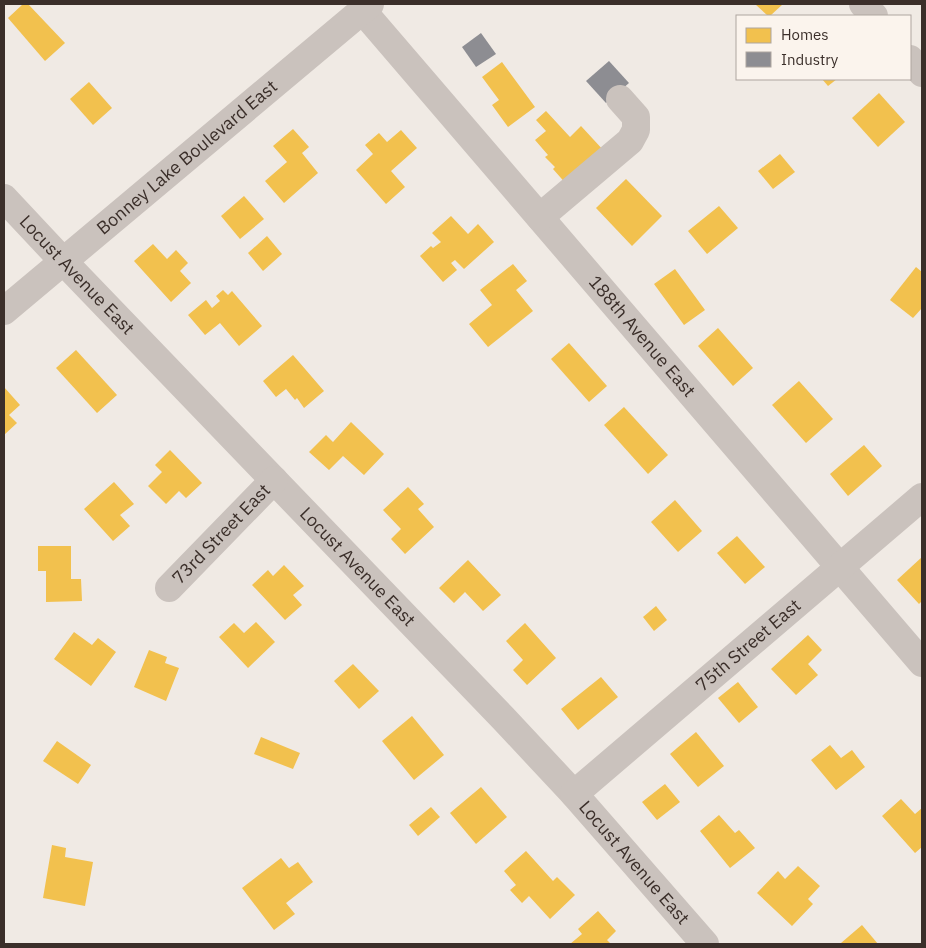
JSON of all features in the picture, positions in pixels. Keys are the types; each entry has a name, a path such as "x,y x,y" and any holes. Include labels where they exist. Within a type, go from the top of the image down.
{"street":[{"path":"863,4 873,15"},
{"name":"188th Avenue East","path":"366,7 540,217 922,663"},
{"name":"Bonney Lake Boulevard East","path":"4,311 366,7"},
{"path":"911,60 922,73"},
{"path":"540,217 630,141 636,130 636,117 620,99"},
{"name":"Locust Avenue East","path":"4,198 503,718 574,794 705,944"},
{"name":"73rd Street East","path":"169,588 274,480"},
{"name":"75th Street East","path":"574,794 922,497"}],"building: Homes":[{"path":"23,4 28,4 65,43 45,61 8,18"},
{"path":"755,4 783,4 771,15 767,15"},
{"path":"502,62 535,107 508,127 492,105 499,100 482,77"},
{"path":"823,80 836,80 828,86"},
{"path":"89,82 112,108 93,125 70,99"},
{"path":"879,93 905,122 878,147 852,118"},
{"path":"546,111 570,137 581,126 605,152 568,186 553,169 555,167 545,157 548,155 535,140 546,131 536,120"},
{"path":"293,129 309,147 302,153 318,173 284,203 265,181 287,162 273,146"},
{"path":"401,130 417,148 391,171 405,187 386,204 356,170 373,154 365,145 379,133 387,142"},
{"path":"780,154 795,172 773,189 758,171"},
{"path":"626,179 662,216 632,246 596,208"},
{"path":"244,196 264,219 240,239 221,216"},
{"path":"719,206 738,228 707,254 688,231"},
{"path":"451,216 468,234 478,224 494,242 464,269 455,260 451,263 457,270 443,282 420,256 431,246 433,248 441,242 432,233"},
{"path":"267,236 282,254 263,271 248,253"},
{"path":"153,244 167,259 176,250 188,263 180,271 191,283 171,302 134,261"},
{"path":"513,264 527,281 516,290 533,311 488,347 469,324 492,305 480,290"},
{"path":"916,267 922,272 922,308 913,318 890,300"},
{"path":"675,269 705,310 684,325 654,284"},
{"path":"223,290 228,295 232,291 262,326 239,346 220,323 205,335 188,315 206,300 212,308 220,301 216,296"},
{"path":"718,328 753,368 733,386 698,346"},
{"path":"569,343 607,386 589,402 551,359"},
{"path":"76,350 117,395 97,413 56,368"},
{"path":"293,355 324,391 304,408 297,398 295,400 286,389 276,397 263,381"},
{"path":"799,381 833,419 806,443 772,405"},
{"path":"4,387 20,405 9,415 17,423 4,435"},
{"path":"624,407 668,455 648,474 604,425"},
{"path":"351,422 384,454 364,475 343,456 329,470 309,452 326,435 333,442"},
{"path":"864,445 882,466 848,496 830,474"},
{"path":"170,450 202,483 186,498 179,491 166,504 148,486 162,472 155,465"},
{"path":"114,482 134,504 120,515 130,526 113,541 84,509"},
{"path":"408,487 424,504 418,509 434,527 405,554 391,539 401,529 383,510"},
{"path":"675,500 702,531 678,552 651,522"},
{"path":"737,536 765,567 745,584 717,553"},
{"path":"38,546 71,546 71,579 81,579 82,601 46,602 46,571 38,571"},
{"path":"922,557 922,601 919,604 897,580"},
{"path":"468,560 501,595 483,611 465,592 454,603 439,588"},
{"path":"284,565 304,586 293,595 302,605 285,620 252,585 268,570 273,576"},
{"path":"656,606 667,620 654,631 643,617"},
{"path":"256,622 275,642 248,668 219,637 234,623 244,633"},
{"path":"525,623 556,658 527,685 513,670 523,660 506,641"},
{"path":"74,632 92,645 98,638 116,652 91,686 54,659"},
{"path":"808,635 822,650 808,664 818,675 796,695 771,669"},
{"path":"149,650 167,657 165,663 179,668 166,701 134,687"},
{"path":"353,664 379,691 359,709 334,681"},
{"path":"601,677 618,697 578,730 561,709"},
{"path":"738,682 758,707 739,723 718,698"},
{"path":"412,716 444,755 414,780 382,741"},
{"path":"696,732 724,766 698,787 670,754"},
{"path":"261,737 300,753 293,769 254,754"},
{"path":"57,741 91,765 78,784 43,761"},
{"path":"830,745 841,758 852,750 865,767 836,790 811,760"},
{"path":"665,784 680,802 657,820 642,802"},
{"path":"481,787 507,817 476,844 450,813"},
{"path":"901,799 915,814 922,808 922,847 915,853 882,816"},
{"path":"431,807 440,817 418,836 409,825"},
{"path":"719,815 735,833 739,830 755,848 730,868 700,831"},
{"path":"52,845 66,848 65,857 93,862 85,906 43,898"},
{"path":"526,851 553,881 557,877 575,895 550,919 529,896 522,903 510,890 516,885 504,871"},
{"path":"281,858 289,868 298,862 313,882 286,903 295,914 274,930 242,888"},
{"path":"798,866 820,886 808,899 813,904 792,926 757,893 778,871 785,879"},
{"path":"598,911 616,931 607,940 611,944 570,944 582,934 578,929"},
{"path":"862,925 878,944 841,943"}],"building: Industry":[{"path":"481,33 496,54 476,67 462,47"},
{"path":"609,61 629,83 606,103 586,81"}]}
